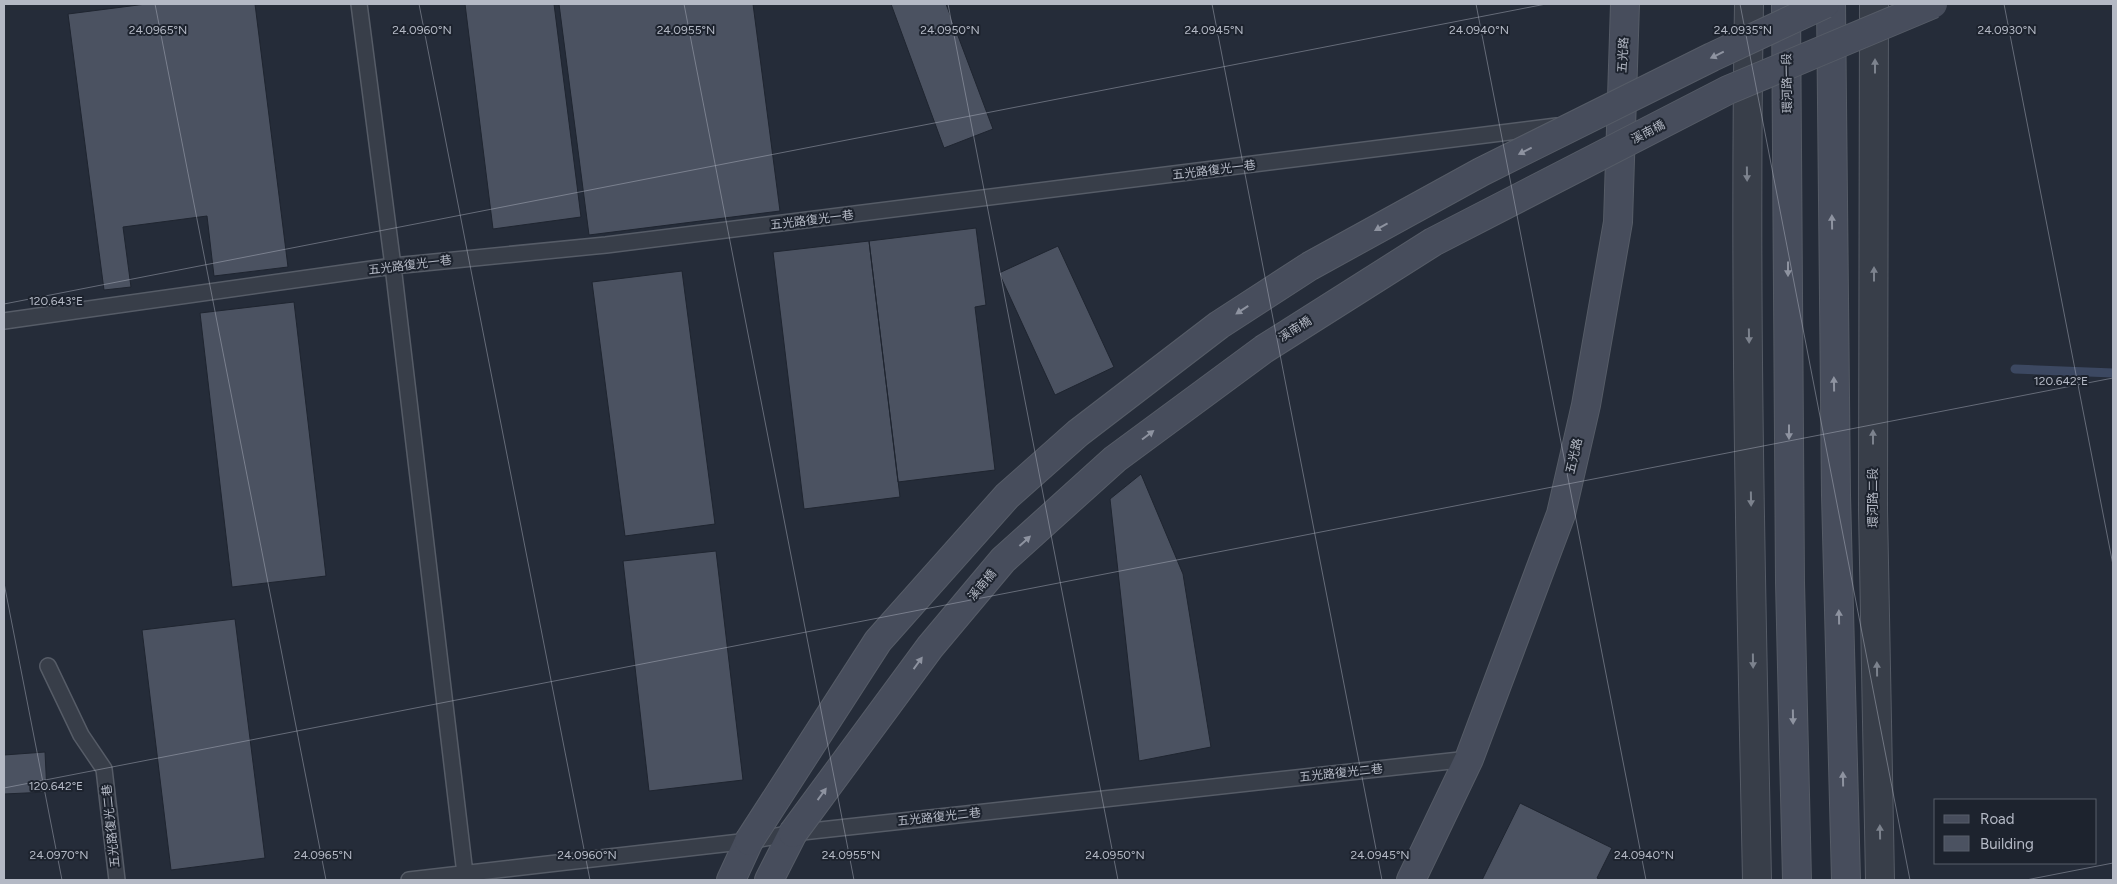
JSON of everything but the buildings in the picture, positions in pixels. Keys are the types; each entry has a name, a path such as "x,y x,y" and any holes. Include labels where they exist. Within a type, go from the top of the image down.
{"main road":[{"name":"五光路","path":"1411,880 1469,759 1561,514 1586,405 1618,222 1625,4"},
{"name":"環河路一段","path":"1786,4 1790,582 1797,880"},
{"path":"732,880 749,842 878,641 1007,496 1078,433 1219,325 1310,266 1481,172 1712,57 1825,4"},
{"path":"1831,4 1836,495 1846,880"},
{"name":"溪南橋","path":"793,833 930,647 1004,560 1115,460 1264,349 1433,242 1728,90 1933,4"},
{"path":"769,880 793,833"}],"street":[{"path":"1749,4 1747,125 1757,880"},
{"name":"環河路二段","path":"1874,4 1873,510 1880,880"}],"lane":[{"path":"359,4 393,266 465,874"},
{"name":"五光路復光一巷","path":"4,321 393,266 616,244 1333,155 1620,117"},
{"name":"五光路復光二巷","path":"48,666 81,735 104,769 117,880"},
{"name":"五光路復光二巷","path":"409,880 749,842 793,833 1469,759"}],"waterway":[{"path":"2015,369 2113,373"}]}
